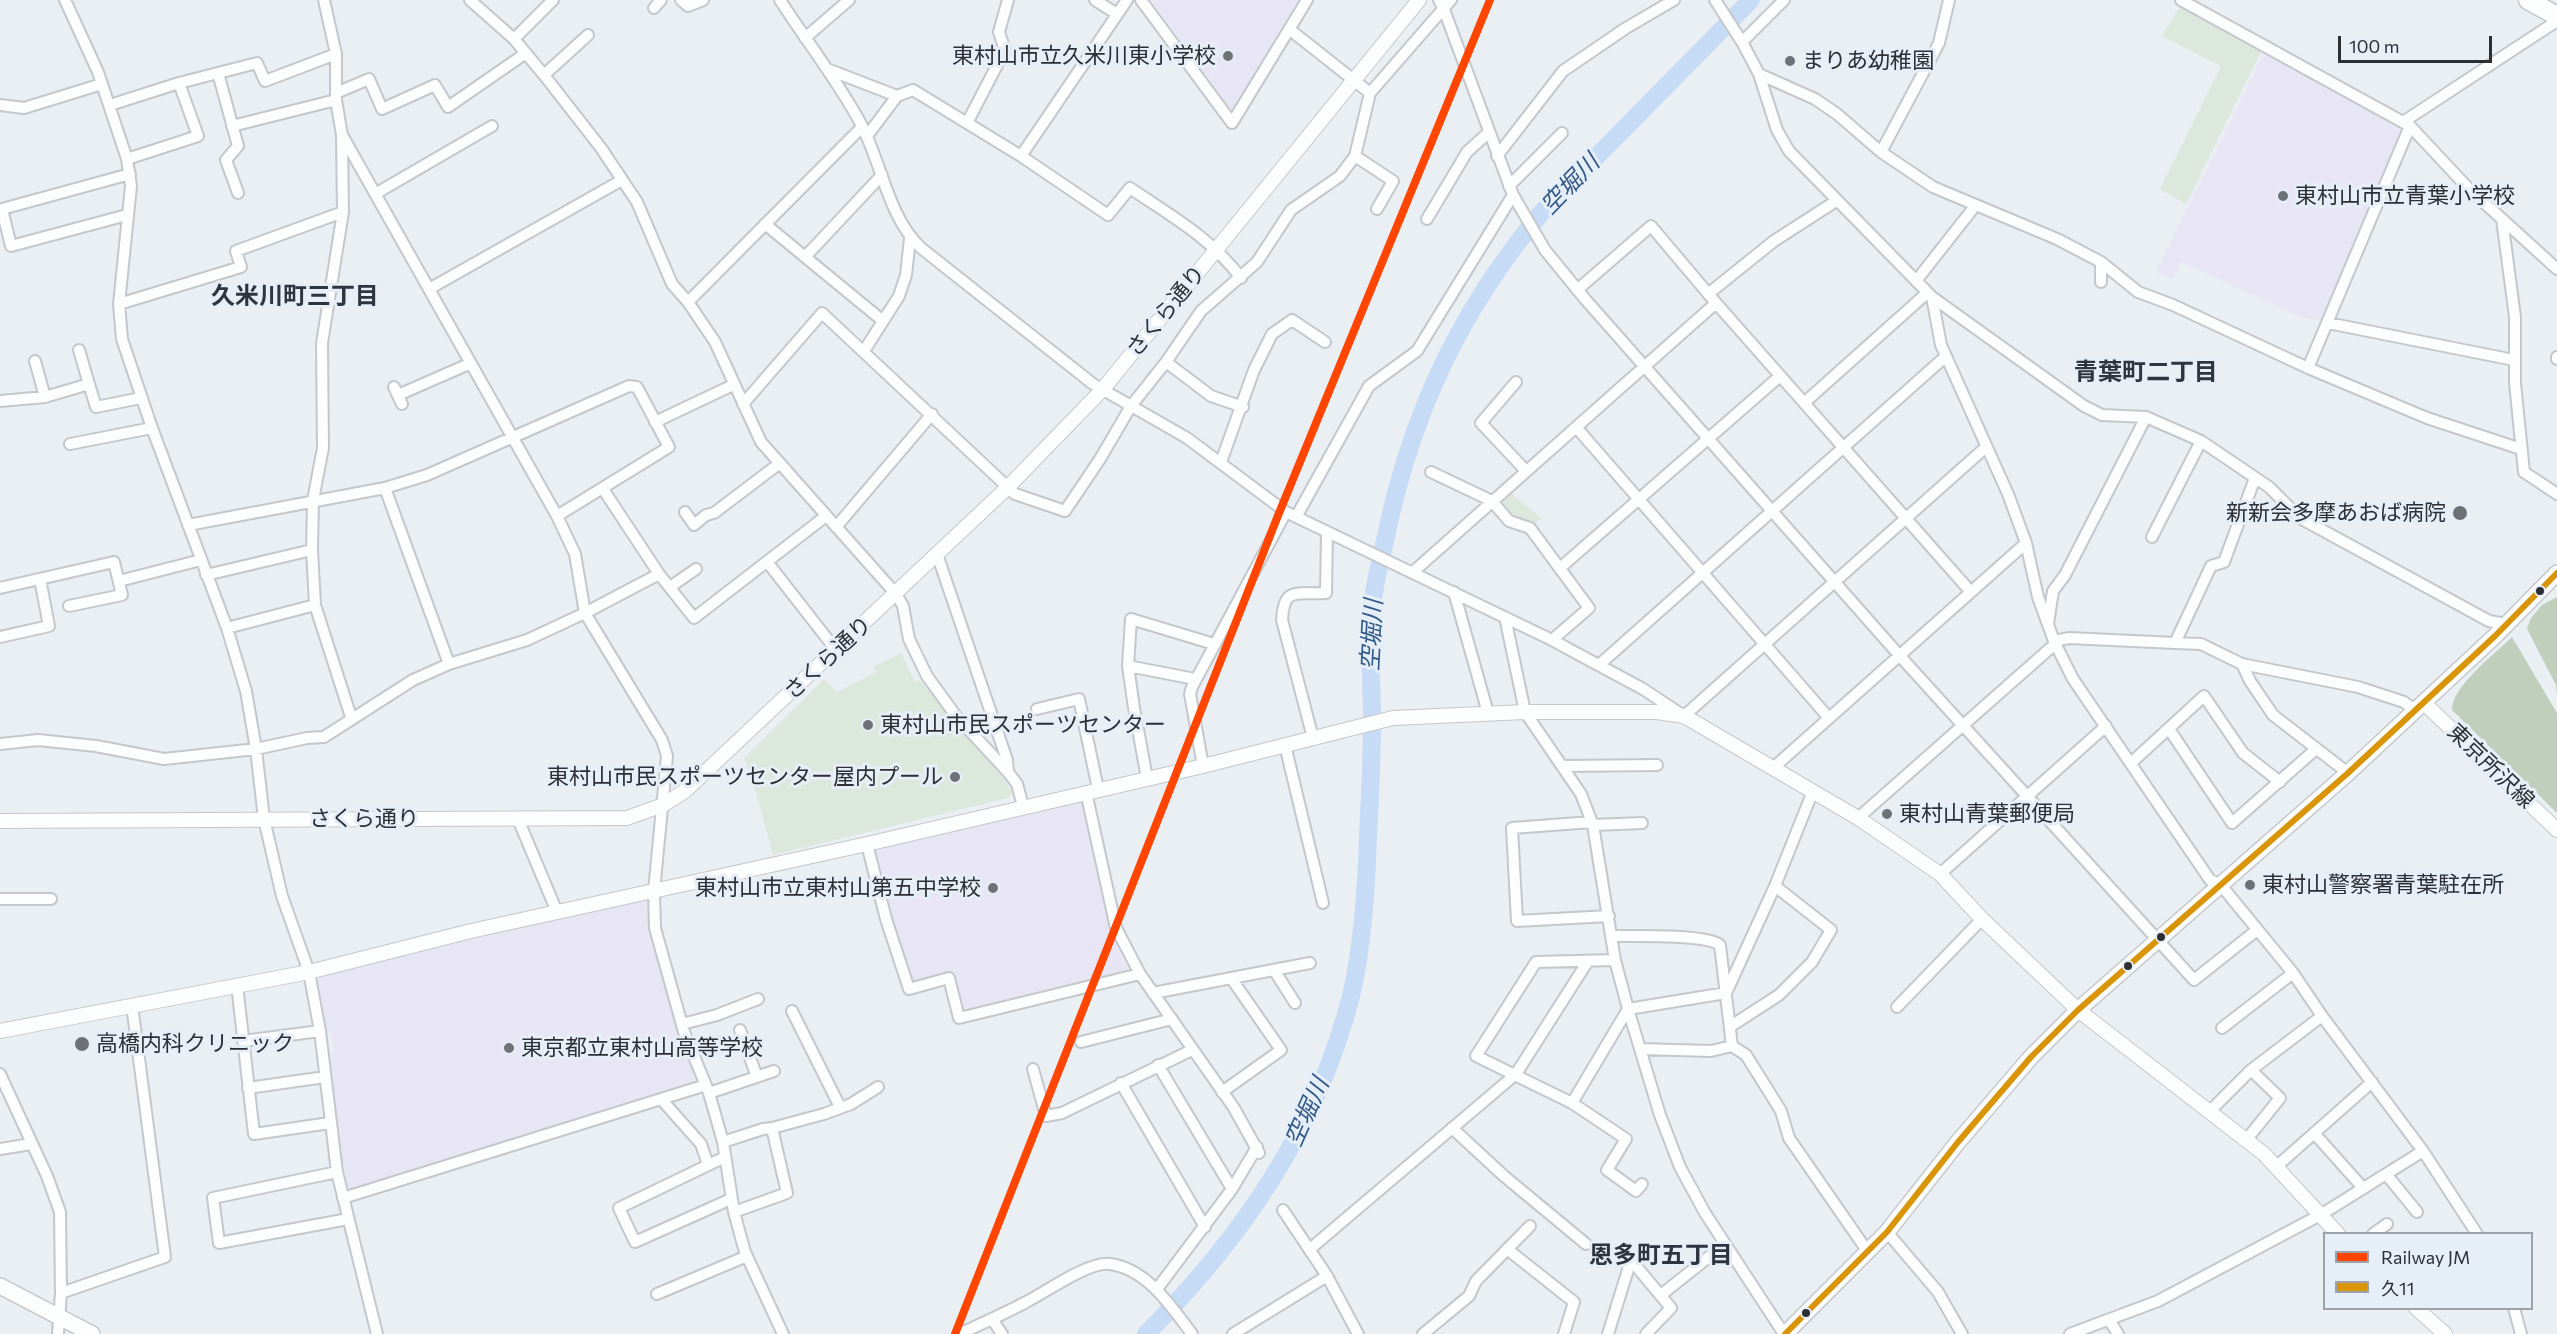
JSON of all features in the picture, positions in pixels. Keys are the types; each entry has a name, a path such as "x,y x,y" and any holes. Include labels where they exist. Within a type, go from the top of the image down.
{"main road":[{"path":"2533,1 2557,19"},
{"path":"1785,1334 1887,1232 1958,1142 2031,1057 2078,1010 2348,773 2420,707 2557,573"},
{"path":"0,1286 92,1334"}],"street":[{"path":"65,0 102,84 127,159 130,174 119,304 122,339 141,398 227,628 246,691 256,748 264,819 282,896 309,972 320,1031 336,1172 377,1334"},
{"path":"324,0 336,54 336,96 342,135 344,212 322,343 323,448 313,500 312,550 315,605 351,717"},
{"path":"470,0 514,39 601,148 645,218 672,284 688,302 715,342 761,442 896,594 903,606 909,639 927,676 956,716 1017,784 1023,806"},
{"path":"514,39 553,0"},
{"path":"681,0 688,6 703,0"},
{"path":"780,0 827,68 864,131 898,218 910,238 1093,384 1187,438 1291,515 1413,572 1599,665 1858,818 1940,874 1982,919 2078,1010 2247,1140 2277,1166 2337,1232"},
{"path":"805,38 849,0"},
{"path":"967,123 1005,50 999,32 1008,0"},
{"path":"1095,0 1117,14"},
{"path":"1021,156 1127,0"},
{"path":"1141,0 1232,123 1307,0"},
{"name":"さくら通り","path":"0,821 627,818 663,805 685,791 896,594 1007,488 1103,389 1419,0"},
{"path":"1497,156 1563,71 1626,28 1674,0"},
{"path":"1741,40 1784,0"},
{"path":"1881,153 1939,43 1949,0"},
{"path":"2181,0 2407,124 2469,189 2557,269"},
{"path":"1716,1 1759,74 1781,141 1836,201 1930,295 2084,406 2102,415 2146,417 2201,441 2269,487 2300,518 2489,621 2506,624"},
{"path":"743,404 822,313 932,414 1007,488 1015,494 1040,500 1065,511 1100,459 1131,406 1166,362 1201,311 1257,262 1291,210 1340,176 1355,156 1370,93 1444,2"},
{"path":"1444,2 1488,133 1511,190 1545,250 1577,290 1899,655 2156,941 2194,980 2257,930"},
{"path":"2308,368 2407,124 2557,19"},
{"path":"1289,29 1353,82 1370,93"},
{"path":"544,75 588,35"},
{"path":"232,126 336,96 369,79 382,109 400,103 435,85 448,107 526,53"},
{"path":"110,105 179,83 257,63 265,81 336,54"},
{"path":"827,68 897,96"},
{"path":"218,73 238,146 226,159 238,193"},
{"path":"1759,74 1815,99 1837,114 1881,153 1933,187 2057,239 2101,262 2138,292 2173,305 2308,368 2427,418 2521,449"},
{"path":"127,159 198,136 179,83"},
{"path":"0,105 24,108 102,84"},
{"path":"688,302 897,96 913,90 1021,156 1108,216 1130,188 1216,249 1241,278"},
{"path":"375,194 492,126"},
{"path":"1427,219 1467,153 1488,133"},
{"path":"1203,766 1190,694 1195,679 1369,386 1416,351 1511,190 1562,133"},
{"path":"342,135 469,364 557,516 575,554 585,613 662,740 667,756 654,891 655,928 682,1024 708,1089 723,1142 731,1199 747,1256 783,1334"},
{"path":"1355,156 1393,181 1377,209"},
{"path":"127,215 11,246 2,210 130,174"},
{"path":"805,257 882,176"},
{"path":"429,289 622,180"},
{"path":"1708,294 1774,241 1836,201"},
{"path":"1916,281 1975,206"},
{"path":"119,304 241,267 236,251 344,212"},
{"path":"2502,219 2515,317 2514,360 2524,472 2557,494"},
{"path":"765,224 883,321"},
{"path":"1577,290 1652,226 1708,294 1970,591"},
{"path":"864,351 899,296 910,238"},
{"path":"2101,262 2101,282"},
{"path":"1930,295 1945,357 2008,495 2026,543 2038,597 2054,643 2073,678 2210,880 2220,884 2293,974 2422,1151 2475,1232"},
{"path":"1804,403 1930,295"},
{"path":"1413,572 1716,303"},
{"path":"1221,462 1243,407 1254,370 1272,334 1292,320 1325,342"},
{"path":"2328,323 2514,360"},
{"path":"79,350 96,407 141,398"},
{"path":"1599,665 1945,357"},
{"path":"35,361 45,397"},
{"path":"1166,362 1211,396 1243,407"},
{"path":"398,396 469,364"},
{"path":"1560,568 1780,376"},
{"path":"1516,382 1481,423 1526,471"},
{"path":"0,401 45,397 89,384"},
{"path":"655,422 734,385"},
{"path":"188,525 385,488 428,475 629,386 637,387 669,447 557,516"},
{"path":"836,527 932,414"},
{"path":"2048,624 2053,591 2065,575 2146,417"},
{"path":"1576,427 1828,717"},
{"path":"70,444 152,428"},
{"path":"2152,537 2201,441"},
{"path":"1684,716 1986,447"},
{"path":"685,512 694,525 706,515 714,513 780,463"},
{"path":"1431,472 1492,501 1509,521 1530,528 1589,608 1552,640"},
{"path":"2175,643 2211,566 2224,562 2255,478"},
{"path":"385,488 449,664"},
{"path":"603,489 660,574 694,618 826,516"},
{"path":"1313,738 1282,621 1283,603 1292,594 1326,593 1327,532"},
{"path":"1773,768 2026,543"},
{"path":"206,575 312,550"},
{"path":"937,554 1007,760 1008,772"},
{"path":"119,581 201,560"},
{"path":"0,588 114,562 122,595 69,606"},
{"path":"768,563 836,650"},
{"path":"670,587 696,569"},
{"path":"0,744 38,740 96,746 164,759 324,737 351,717 413,680 449,664 527,640 660,574"},
{"path":"0,636 49,626 40,579"},
{"path":"1454,592 1488,713"},
{"path":"227,628 315,605"},
{"path":"1505,617 1525,712 1581,794 1593,823 1615,960 1660,1115 1680,1167 1725,1244 1785,1334"},
{"path":"1147,778 1128,666 1131,619 1215,644"},
{"path":"1858,818 2054,643 2069,638 2201,644 2242,664 2358,687 2420,707"},
{"path":"2242,664 2250,681 2273,716 2348,773"},
{"path":"1128,666 1195,679"},
{"path":"2131,763 2204,696 2243,753 2280,782"},
{"path":"1037,710 1079,699 1116,928 1140,974 1240,1118 1258,1150 1158,1290"},
{"name":"東京所沢線","path":"2420,707 2557,830"},
{"path":"0,1032 309,972 471,931 867,844 1203,766 1393,718 1525,712 1657,712 1684,716"},
{"path":"1940,874 2106,726"},
{"path":"2169,729 2232,823 2316,749"},
{"path":"1285,745 1323,903"},
{"path":"1562,766 1657,765"},
{"path":"1726,993 1775,886 1813,791"},
{"path":"518,819 557,912"},
{"path":"1609,916 1517,921 1512,828 1593,823 1642,824"},
{"path":"867,844 886,919 909,988 949,978 959,1018 1140,974"},
{"path":"1731,1026 1779,995 1812,962 1831,930 1775,886"},
{"path":"0,900 51,899"},
{"path":"1897,1007 1982,919"},
{"path":"1612,936 1698,938 1720,945 1732,1046"},
{"path":"1615,960 1536,962 1476,1056 1572,1103 1626,1139 1604,1174 1636,1191 1642,1184"},
{"path":"1310,1249 1516,1074 1588,961"},
{"path":"1153,993 1310,963"},
{"path":"1274,970 1295,1003"},
{"path":"2222,1028 2293,974"},
{"path":"1222,1092 1281,1050 1231,978"},
{"path":"237,985 254,1134 330,1123"},
{"path":"1572,1103 1628,1009 1726,993"},
{"path":"682,1024 717,1015 758,999"},
{"path":"61,1293 165,1257 132,1005"},
{"path":"792,1011 840,1107"},
{"path":"2210,1111 2251,1070 2322,1016"},
{"path":"1081,1042 1172,1019"},
{"path":"740,1030 758,1077"},
{"path":"243,1041 320,1031"},
{"path":"1640,1049 1711,1051 1732,1046 1746,1055 1780,1111 1789,1138 1868,1252"},
{"path":"1033,1069 1046,1116 1062,1113 1192,1050"},
{"path":"1158,1065 1232,1189"},
{"path":"2247,1140 2280,1098 2251,1070"},
{"path":"343,1198 661,1099 758,1077 774,1071"},
{"path":"0,1074 47,1176 60,1212 61,1293 58,1334"},
{"path":"249,1088 325,1077"},
{"path":"2277,1166 2372,1082"},
{"path":"1121,1083 1205,1227"},
{"path":"723,1142 840,1107 878,1087"},
{"path":"661,1099 701,1144 708,1165"},
{"path":"734,1212 787,1193 772,1128"},
{"path":"1452,1128 1504,1176 1586,1244"},
{"path":"2314,1134 2363,1188"},
{"path":"0,1149 31,1144"},
{"path":"2070,1334 2158,1301 2322,1214 2422,1151"},
{"path":"724,1157 619,1208 634,1242 731,1199"},
{"path":"336,1172 213,1198 219,1243 348,1219"},
{"path":"2386,1174 2416,1212"},
{"path":"1283,1210 1327,1276 1358,1334"},
{"path":"2375,1232 2387,1224"},
{"path":"1422,1334 1469,1296 1476,1281 1530,1226"},
{"path":"1887,1232 1938,1292 1962,1334"},
{"path":"1661,1295 1725,1244"},
{"path":"1507,1249 1574,1302 1564,1334"},
{"path":"657,1294 747,1256"},
{"path":"1608,1334 1631,1260 1671,1308 1646,1334"},
{"path":"959,1334 1084,1271 1105,1263 1123,1267 1158,1290 1189,1330"},
{"path":"1233,1334 1327,1276"},
{"path":"2418,1310 2445,1334"},
{"path":"2515,1310 2521,1334"},
{"path":"992,1318 1002,1334"},
{"path":"2109,1320 2118,1334"}],"shaded area":[{"name":"東村山市立久米川東小学校","path":"1151,0 1298,0 1232,111"},
{"path":"2181,4 2263,48 2186,204 2160,189 2221,66 2162,36"},
{"name":"東村山市立青葉小学校","path":"2266,49 2328,83 2401,131 2321,321 2301,317 2181,262 2172,279 2156,272"},
{"path":"1506,489 1541,518 1530,528 1509,521 1492,501"},
{"name":"東村山市民スポーツセンター","path":"901,653 915,682 920,680 1002,776 1012,792 1008,798 773,855 744,758 824,679 837,692 876,672 873,667"},
{"name":"東村山市立東村山第五中学校","path":"1083,800 1112,929 1122,959 1132,972 961,1013 951,974 911,984 870,847"},
{"name":"東京都立東村山高等学校","path":"645,900 649,906 650,925 661,974 697,1084 349,1192 342,1160 329,1057 334,1051 331,1035 325,1030 317,982 320,977 472,939"}],"green space":[{"path":"2557,597 2557,697 2556,685 2527,629 2531,618 2542,605"},
{"path":"2512,637 2557,713 2557,813 2452,710 2454,701 2466,681"}],"waterway":[{"name":"空堀川","path":"1146,1334 1214,1259 1272,1179 1297,1136 1336,1045 1355,976 1365,897 1372,749 1370,646 1373,599 1397,490 1425,405 1443,364 1463,325 1487,287 1542,212 1751,0"}],"rail line":[{"name":"JM","path":"955,1334 1277,518 1490,0"}],"transit line":[{"name":"久11","path":"1785,1334 1887,1232 1958,1142 2031,1057 2078,1010 2348,773 2495,636 2557,573"}],"place":[{"name":"東村山市立久米川東小学校","path":"1228,56"},
{"name":"まりあ幼稚園","path":"1790,61"},
{"name":"東村山市立青葉小学校","path":"2283,196"},
{"name":"新新会多摩あおば病院","path":"2460,513"},
{"name":"東村山市民スポーツセンター","path":"868,725"},
{"name":"東村山市民スポーツセンター屋内プール","path":"955,777"},
{"name":"東村山青葉郵便局","path":"1887,814"},
{"name":"東村山警察署青葉駐在所","path":"2250,885"},
{"name":"東村山市立東村山第五中学校","path":"993,888"},
{"name":"高橋内科クリニック","path":"82,1044"},
{"name":"東京都立東村山高等学校","path":"509,1048"}],"district":[{"name":"久米川町三丁目","path":"295,296"},
{"name":"青葉町二丁目","path":"2146,372"},
{"name":"恩多町五丁目","path":"1661,1255"}]}
